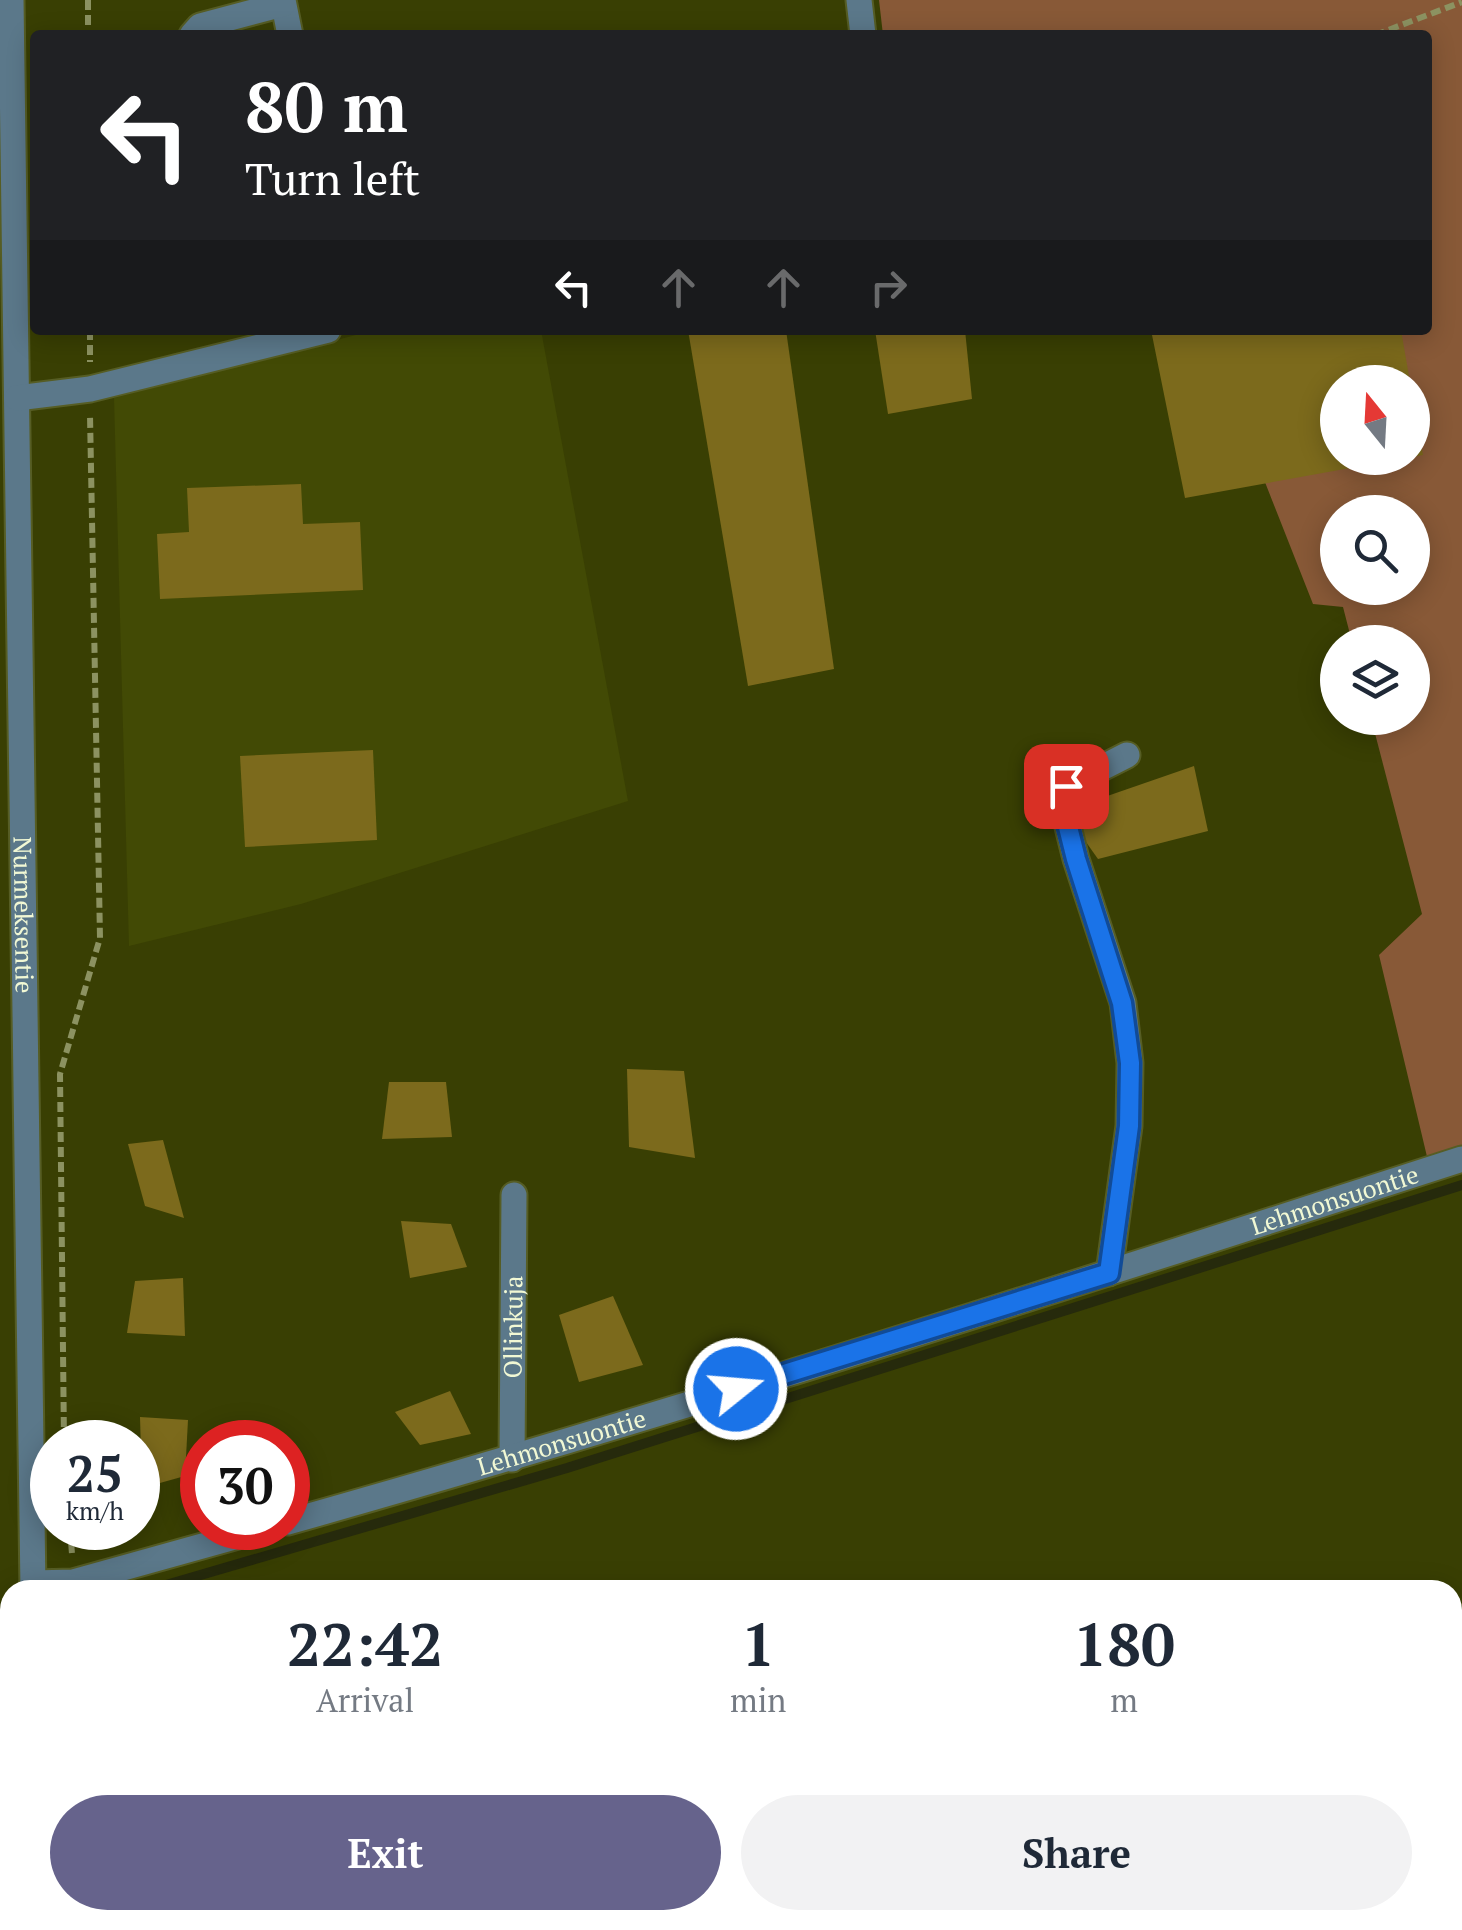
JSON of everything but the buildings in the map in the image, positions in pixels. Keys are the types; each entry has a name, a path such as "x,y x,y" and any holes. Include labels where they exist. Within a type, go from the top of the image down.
{"street":[{"name":"Nurmeksentie","path":"11,0 33,1580"},
{"path":"860,0 863,30"},
{"path":"196,30 283,2 289,30"},
{"path":"17,398 90,389 308,335"},
{"path":"1109,1273 1129,1126 1130,1063 1122,1003 1061,799 1066,786 1127,755"},
{"name":"Lehmonsuontie","path":"310,1516 512,1459 1462,1159"},
{"name":"Ollinkuja","path":"512,1459 514,1195"},
{"path":"80,1580 188,1550"}],"path":[{"path":"88,0 88,30"},
{"path":"1388,30 1462,2"},
{"path":"90,335 90,348"},
{"path":"64,1420 60,1074 100,938 91,434"}],"shaded area":[{"path":"879,0 1462,0 1462,1154 1429,1165 1379,955 1422,914 1375,735 1430,735 1430,625 1348,625 1343,607 1323,605 1430,605 1430,495 1320,495 1320,605 1313,604 1207,335 1432,335 1432,30 882,30"},
{"path":"356,335 542,335 628,801 301,904 129,946 114,398"}],"waterway":[{"path":"183,1580 567,1468 1462,1185"}],"route":[{"path":"736,1389 1109,1273 1129,1126 1130,1063 1122,1003 1061,799 1066,786"}]}
